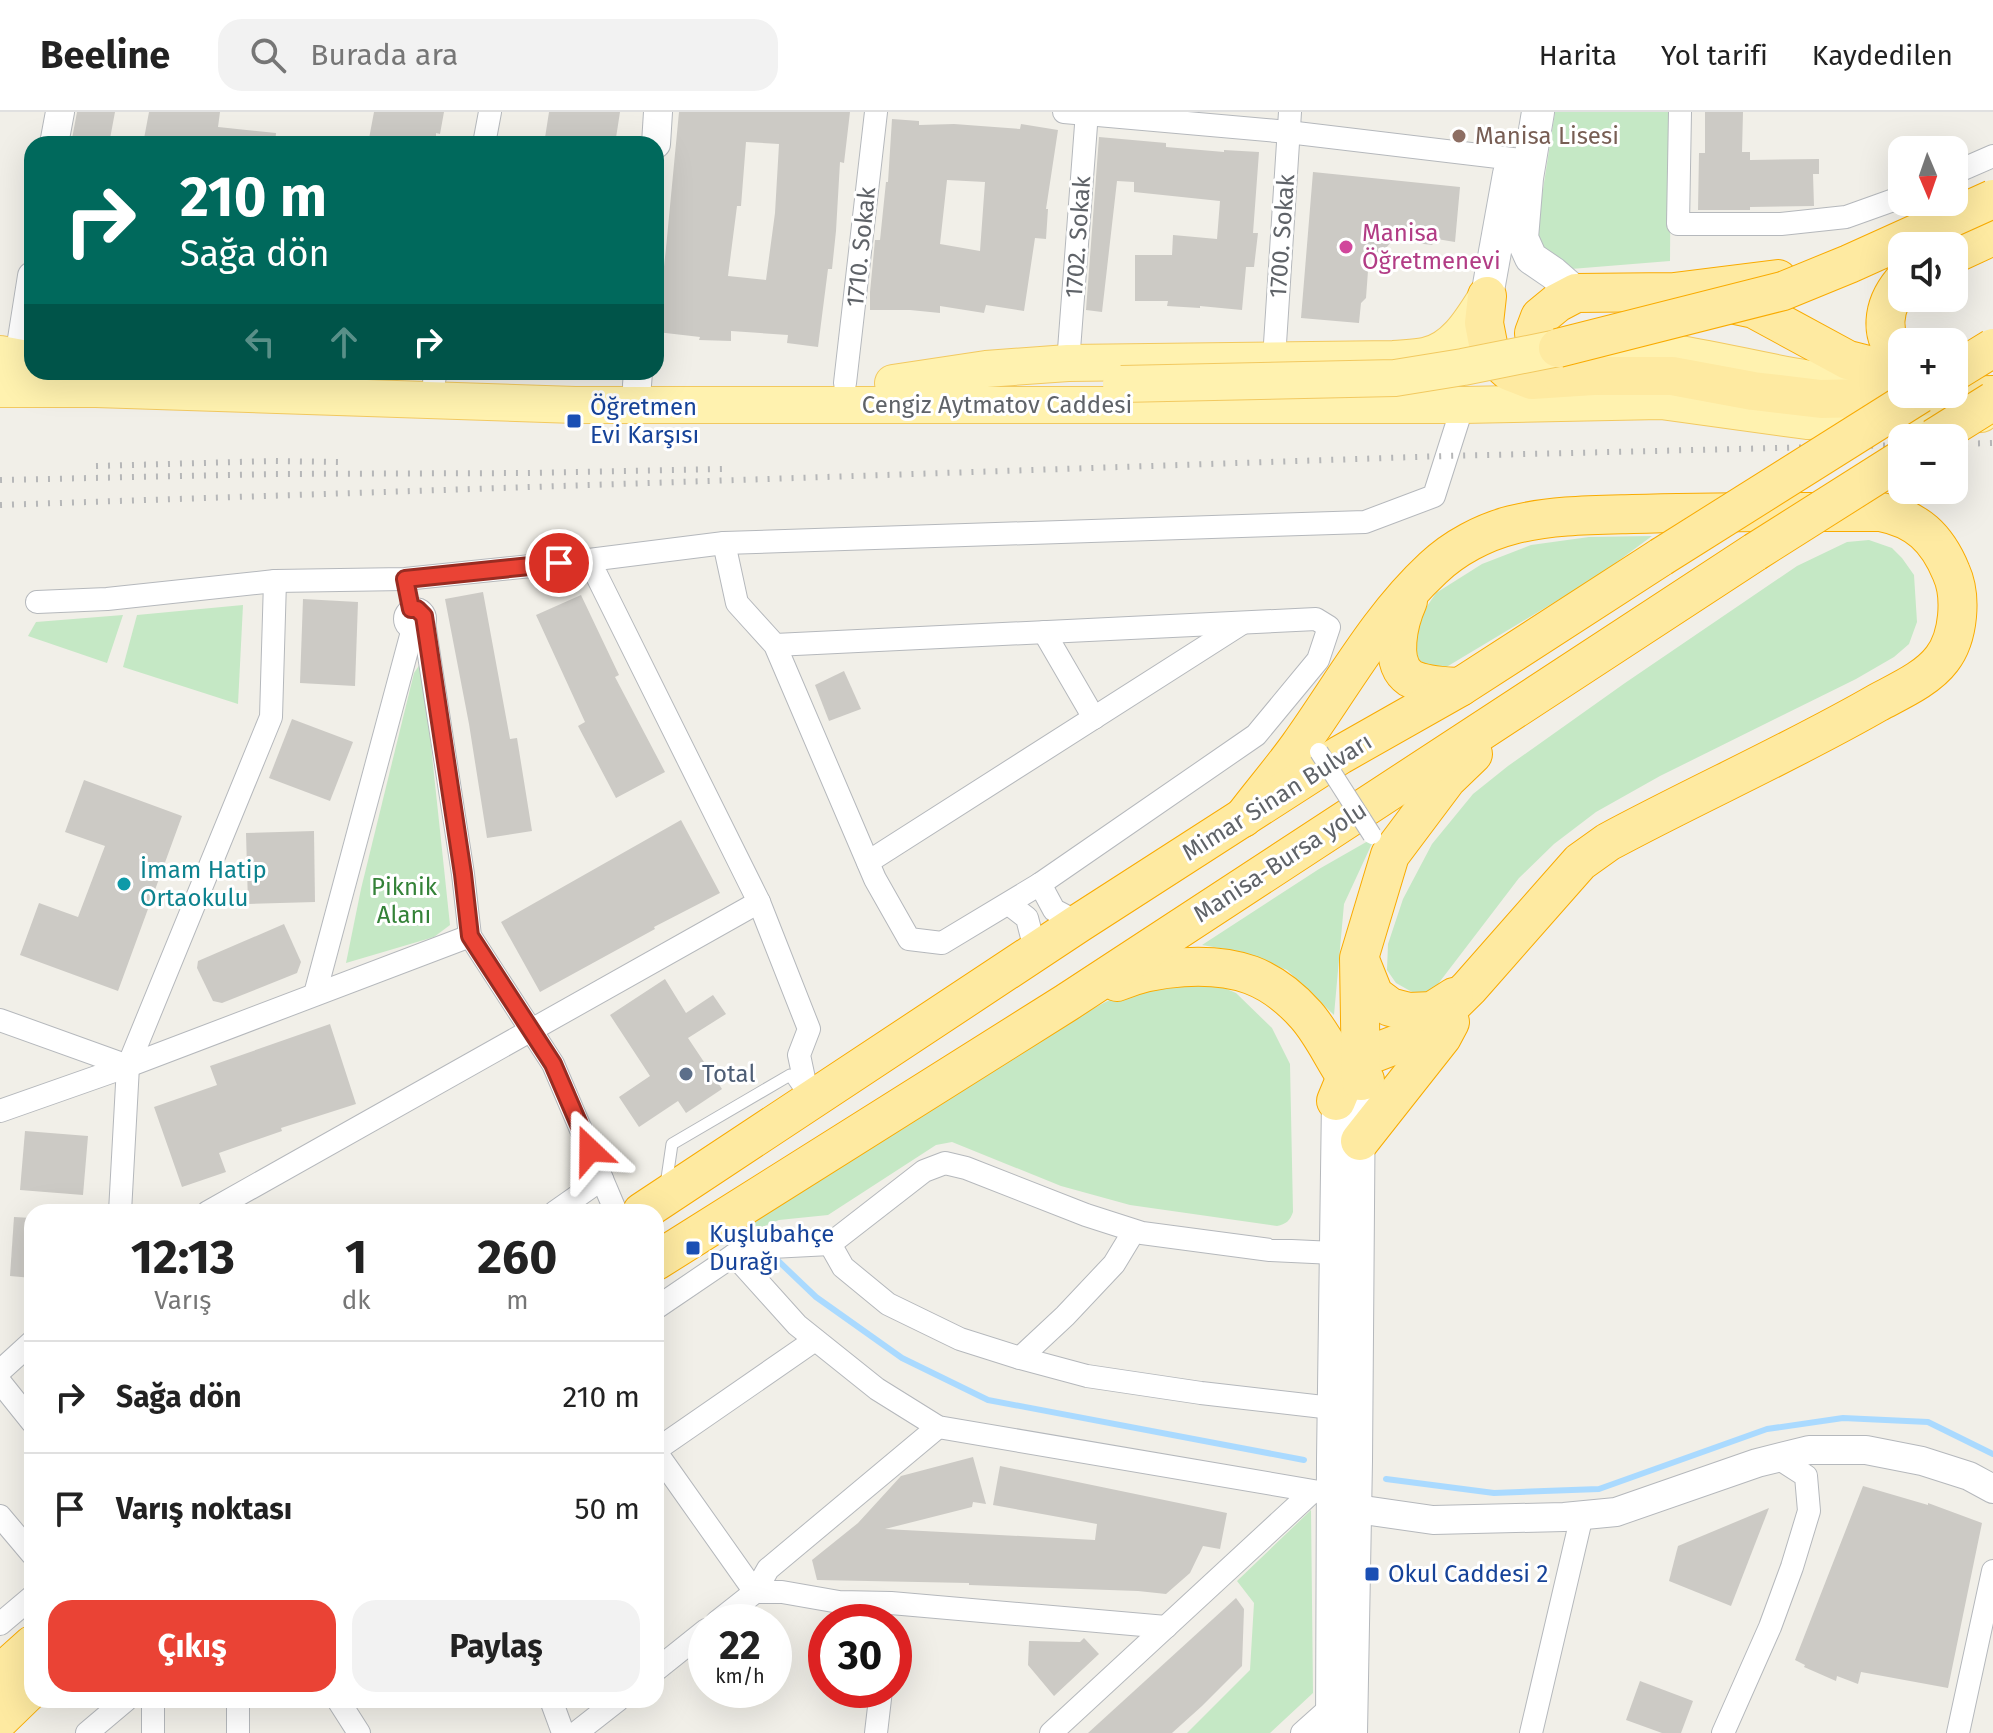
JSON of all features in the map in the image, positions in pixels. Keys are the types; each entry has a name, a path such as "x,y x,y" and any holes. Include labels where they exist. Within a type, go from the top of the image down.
{"highway":[{"path":"1593,376 1558,372 1542,361 1536,350 1534,333 1540,317 1576,293 1674,292 1780,279 1993,186"},
{"path":"1558,348 1783,291 1993,199"},
{"path":"1968,248 1993,236"},
{"path":"1674,292 1754,309 1848,360 1888,370"},
{"path":"1487,296 1484,323 1490,354 1509,371 1532,380 1672,376 1753,391 1821,399 1993,398"},
{"path":"1888,310 1885,322 1888,339"},
{"path":"1968,367 1993,348"},
{"path":"1955,424 1993,398"},
{"name":"Mimar Sinan Bulvarı","path":"656,1204 1079,923 1340,755 1460,687 1898,408"},
{"name":"Manisa-Bursa yolu","path":"664,1256 1066,1003 1536,694 1888,468"},
{"path":"1243,818 1299,746 1380,627 1416,584 1435,565 1492,532 1569,516 1881,512 1917,525 1932,539 1954,579 1957,603 1951,642 1942,659 1921,678 1853,717 1608,842 1580,862 1469,988 1432,1037 1397,1069 1347,1073"},
{"path":"1416,584 1402,613 1397,639 1402,669 1414,680 1460,687"},
{"path":"1347,1073 1359,958 1390,855 1447,779 1536,694"},
{"path":"1359,958 1374,995 1390,1007 1409,1012 1432,1011 1469,988"},
{"path":"1066,1003 1124,979 1169,969 1199,967 1250,975 1274,987 1308,1017 1347,1073"},
{"path":"1360,1141 1442,1037 1469,988"},
{"path":"0,1674 24,1652"},
{"path":"0,1719 24,1696"}],"main road":[{"path":"1519,112 1522,238 1531,258 1576,293"},
{"path":"893,383 986,369 1068,363 1428,356 1447,347 1468,326 1487,296 1520,161 1538,112"},
{"name":"Cengiz Aytmatov Caddesi","path":"664,379 1121,384 1395,378 1558,348 1636,347 1796,378 1862,385 1888,382"},
{"name":"Cengiz Aytmatov Caddesi","path":"0,389 96,389 575,405 1463,405 1661,401 1807,421 1993,413"}],"street":[{"path":"56,136 60,112"},
{"path":"486,136 490,112"},
{"path":"656,136 658,112"},
{"name":"1710. Sokak","path":"845,383 876,112"},
{"path":"1680,112 1678,224 1781,224 1846,217 1888,202"},
{"path":"1080,113 1289,122 1520,161"},
{"name":"1702. Sokak","path":"1068,363 1080,113"},
{"name":"1700. Sokak","path":"1274,359 1289,122"},
{"path":"1968,167 1993,156"},
{"path":"17,358 24,320"},
{"path":"37,602 107,599 275,581 405,579 724,543 1365,522 1434,496 1463,405"},
{"path":"724,543 737,603 775,645 868,862 909,939 942,943 1009,904 1256,735 1318,660 1329,627 1316,619 775,645"},
{"path":"589,560 759,902 809,1029 799,1055 809,1102"},
{"path":"405,579 416,620 463,874 470,936 553,1064 613,1204"},
{"path":"120,1204 128,1066 271,717 275,581"},
{"path":"315,994 416,620"},
{"path":"868,862 1243,623"},
{"path":"1044,632 1094,718"},
{"path":"1319,752 1372,835"},
{"path":"1040,884 1054,910 1079,923"},
{"path":"222,1204 759,902"},
{"path":"1009,904 1027,918 1036,953"},
{"path":"0,1111 128,1066 470,936"},
{"path":"0,1020 128,1066"},
{"path":"1347,1073 1360,1141 1353,1733"},
{"path":"1302,1733 1330,1720 1321,1493 1332,1408 1334,1253 1347,1073"},
{"path":"664,1303 734,1255 753,1248 830,1244 924,1171 945,1163 966,1168 1134,1231 1270,1250 1334,1253"},
{"path":"566,1204 602,1179"},
{"path":"1020,1358 1114,1264 1134,1231"},
{"path":"830,1244 843,1267 888,1304 960,1339 1087,1376 1332,1408"},
{"path":"734,1255 797,1325 877,1389 938,1427 1321,1493 1357,1509 1433,1520 1564,1517 1616,1512 1757,1463 1809,1450 1866,1450 1922,1461 1969,1476 1993,1489"},
{"path":"664,1445 815,1340"},
{"path":"0,1371 24,1349"},
{"path":"0,1382 24,1412"},
{"path":"740,1604 755,1592 768,1569 938,1427"},
{"path":"1723,1733 1770,1627 1809,1511 1806,1476 1778,1458"},
{"path":"664,1462 755,1592"},
{"path":"1051,1733 1166,1627 1321,1493"},
{"path":"1531,1733 1582,1515"},
{"path":"0,1516 24,1544"},
{"path":"1958,1733 1993,1571"},
{"path":"755,1592 782,1592 848,1604"},
{"path":"0,1624 24,1604"},
{"path":"912,1614 1166,1627"},
{"path":"664,1664 688,1644"},
{"path":"87,1733 117,1708"},
{"path":"153,1708 153,1733"},
{"path":"238,1708 238,1733"},
{"path":"343,1708 359,1733"},
{"path":"554,1708 566,1733"},
{"path":"576,1733 608,1708"},
{"path":"876,1733 879,1708"}],"green space":[{"path":"1555,112 1671,112 1670,261 1571,269 1537,249 1537,228"},
{"path":"1652,536 1598,576 1443,669 1434,669 1419,660 1413,641 1417,621 1436,593 1482,564 1531,545 1589,537"},
{"path":"1869,540 1892,548 1914,575 1917,622 1909,644 1894,657 1856,679 1660,776 1596,812 1554,844 1519,878 1438,984 1428,992 1412,992 1396,983 1387,970 1388,944 1403,899 1432,844 1473,794 1625,683 1797,566 1847,542"},
{"path":"243,605 238,704 123,667 137,615"},
{"path":"123,615 107,663 28,636 36,622"},
{"name":"Piknik Alanı","path":"422,661 450,925 434,937 346,963 414,673"},
{"path":"1375,837 1344,904 1334,1015 1287,970 1242,952 1202,945 1319,869"},
{"path":"1172,982 1217,985 1236,993 1272,1028 1290,1064 1293,1212 1285,1223 1277,1226 1130,1205 1061,1186 952,1142 936,1145 828,1215 779,1220 755,1230 734,1232 1075,1018 1121,994"},
{"path":"1311,1510 1313,1693 1270,1733 1187,1733 1250,1670 1254,1603 1237,1581"}],"building":[{"path":"77,112 115,112 110,136 72,136"},
{"path":"149,112 220,112 218,127 276,133 276,136 144,136"},
{"path":"374,112 444,112 440,134 436,133 436,136 370,136"},
{"path":"549,112 620,112 616,136 545,136"},
{"path":"679,112 850,112 844,163 840,162 832,269 828,269 818,347 787,343 788,335 731,331 731,341 699,340 700,337 664,333 664,262","holes":["746,142 779,144 775,213 766,280 728,276 737,206 741,206"]},
{"path":"1705,112 1743,112 1742,152 1750,152 1750,160 1819,159 1819,174 1813,174 1814,206 1698,210 1699,153 1705,153"},
{"path":"892,119 919,121 919,125 1020,129 1021,124 1058,130 1046,209 1046,239 1035,238 1024,311 986,305 984,313 940,306 940,313 870,310 875,240 880,240","holes":["947,180 985,182 980,251 940,244"]},
{"path":"1099,137 1166,143 1166,147 1259,152 1253,233 1258,233 1254,267 1246,267 1242,310 1167,306 1168,301 1135,301 1135,255 1172,255 1173,235 1217,239 1220,201 1134,192 1134,182 1117,181 1102,312 1086,310"},
{"name":"Manisa Öğretmenevi","path":"1313,172 1460,187 1455,242 1437,239 1432,245 1393,240 1384,250 1369,257 1366,298 1361,303 1359,323 1301,318"},
{"path":"483,592 510,739 517,738 532,831 487,838 445,599"},
{"path":"581,595 619,675 615,677 665,772 616,798 578,726 585,722 536,615"},
{"path":"303,599 358,602 355,686 300,683"},
{"path":"844,671 861,709 829,721 815,685"},
{"path":"292,719 353,742 330,801 269,778"},
{"name":"İmam Hatip Ortaokulu","path":"84,780 182,816 118,991 20,955 39,903 78,917 105,846 65,832"},
{"path":"681,820 720,893 540,992 501,922"},
{"path":"314,831 315,902 248,904 246,833"},
{"path":"284,924 301,962 297,973 222,1003 213,1001 197,968 198,961"},
{"path":"665,979 686,1013 713,995 726,1014 688,1038 722,1089 686,1113 678,1101 639,1127 619,1097 650,1076 610,1015"},
{"path":"330,1024 356,1104 281,1128 282,1131 219,1153 226,1172 182,1187 154,1107 217,1085 210,1066"},
{"path":"25,1131 88,1136 83,1195 20,1190"},
{"path":"14,1217 24,1218 24,1277 10,1276"},
{"path":"973,1457 986,1504 973,1502 972,1507 885,1529 1095,1540 1097,1524 993,1505 1000,1466 1227,1513 1220,1549 1203,1546 1190,1573 1166,1594 969,1583 817,1580 812,1560 858,1523 901,1476"},
{"path":"1863,1486 1928,1503 1982,1523 1948,1688 1861,1672 1858,1684 1837,1676 1836,1681 1795,1660"},
{"path":"1769,1508 1731,1606 1669,1581 1678,1546"},
{"path":"1236,1598 1244,1609 1242,1666 1202,1706 1172,1733 1088,1733"},
{"path":"1084,1638 1099,1654 1054,1696 1028,1665 1029,1641 1080,1642"},
{"path":"1640,1681 1693,1701 1681,1733 1662,1733 1626,1720"}],"waterway":[{"path":"771,1254 816,1297 902,1358 988,1400 1304,1460"},
{"path":"1386,1479 1494,1493 1599,1489 1767,1429 1843,1418 1928,1422 1993,1454"}],"railway":[{"path":"1968,444 1993,443"},
{"path":"0,505 1445,456 1888,445"},
{"path":"96,466 340,462"},
{"path":"0,480 726,469"}],"place":[{"name":"Manisa Lisesi","path":"1459,136"},
{"name":"Manisa Öğretmenevi","path":"1346,247"},
{"name":"Öğretmen Evi Karşısı","path":"574,421"},
{"name":"İmam Hatip Ortaokulu","path":"124,884"},
{"name":"Total","path":"686,1074"},
{"name":"Kuşlubahçe Durağı","path":"693,1248"},
{"name":"Okul Caddesi 2","path":"1372,1574"}],"route":[{"path":"559,563 405,579 411,609 417,609 424,616 470,936 553,1064 590,1150"}]}
